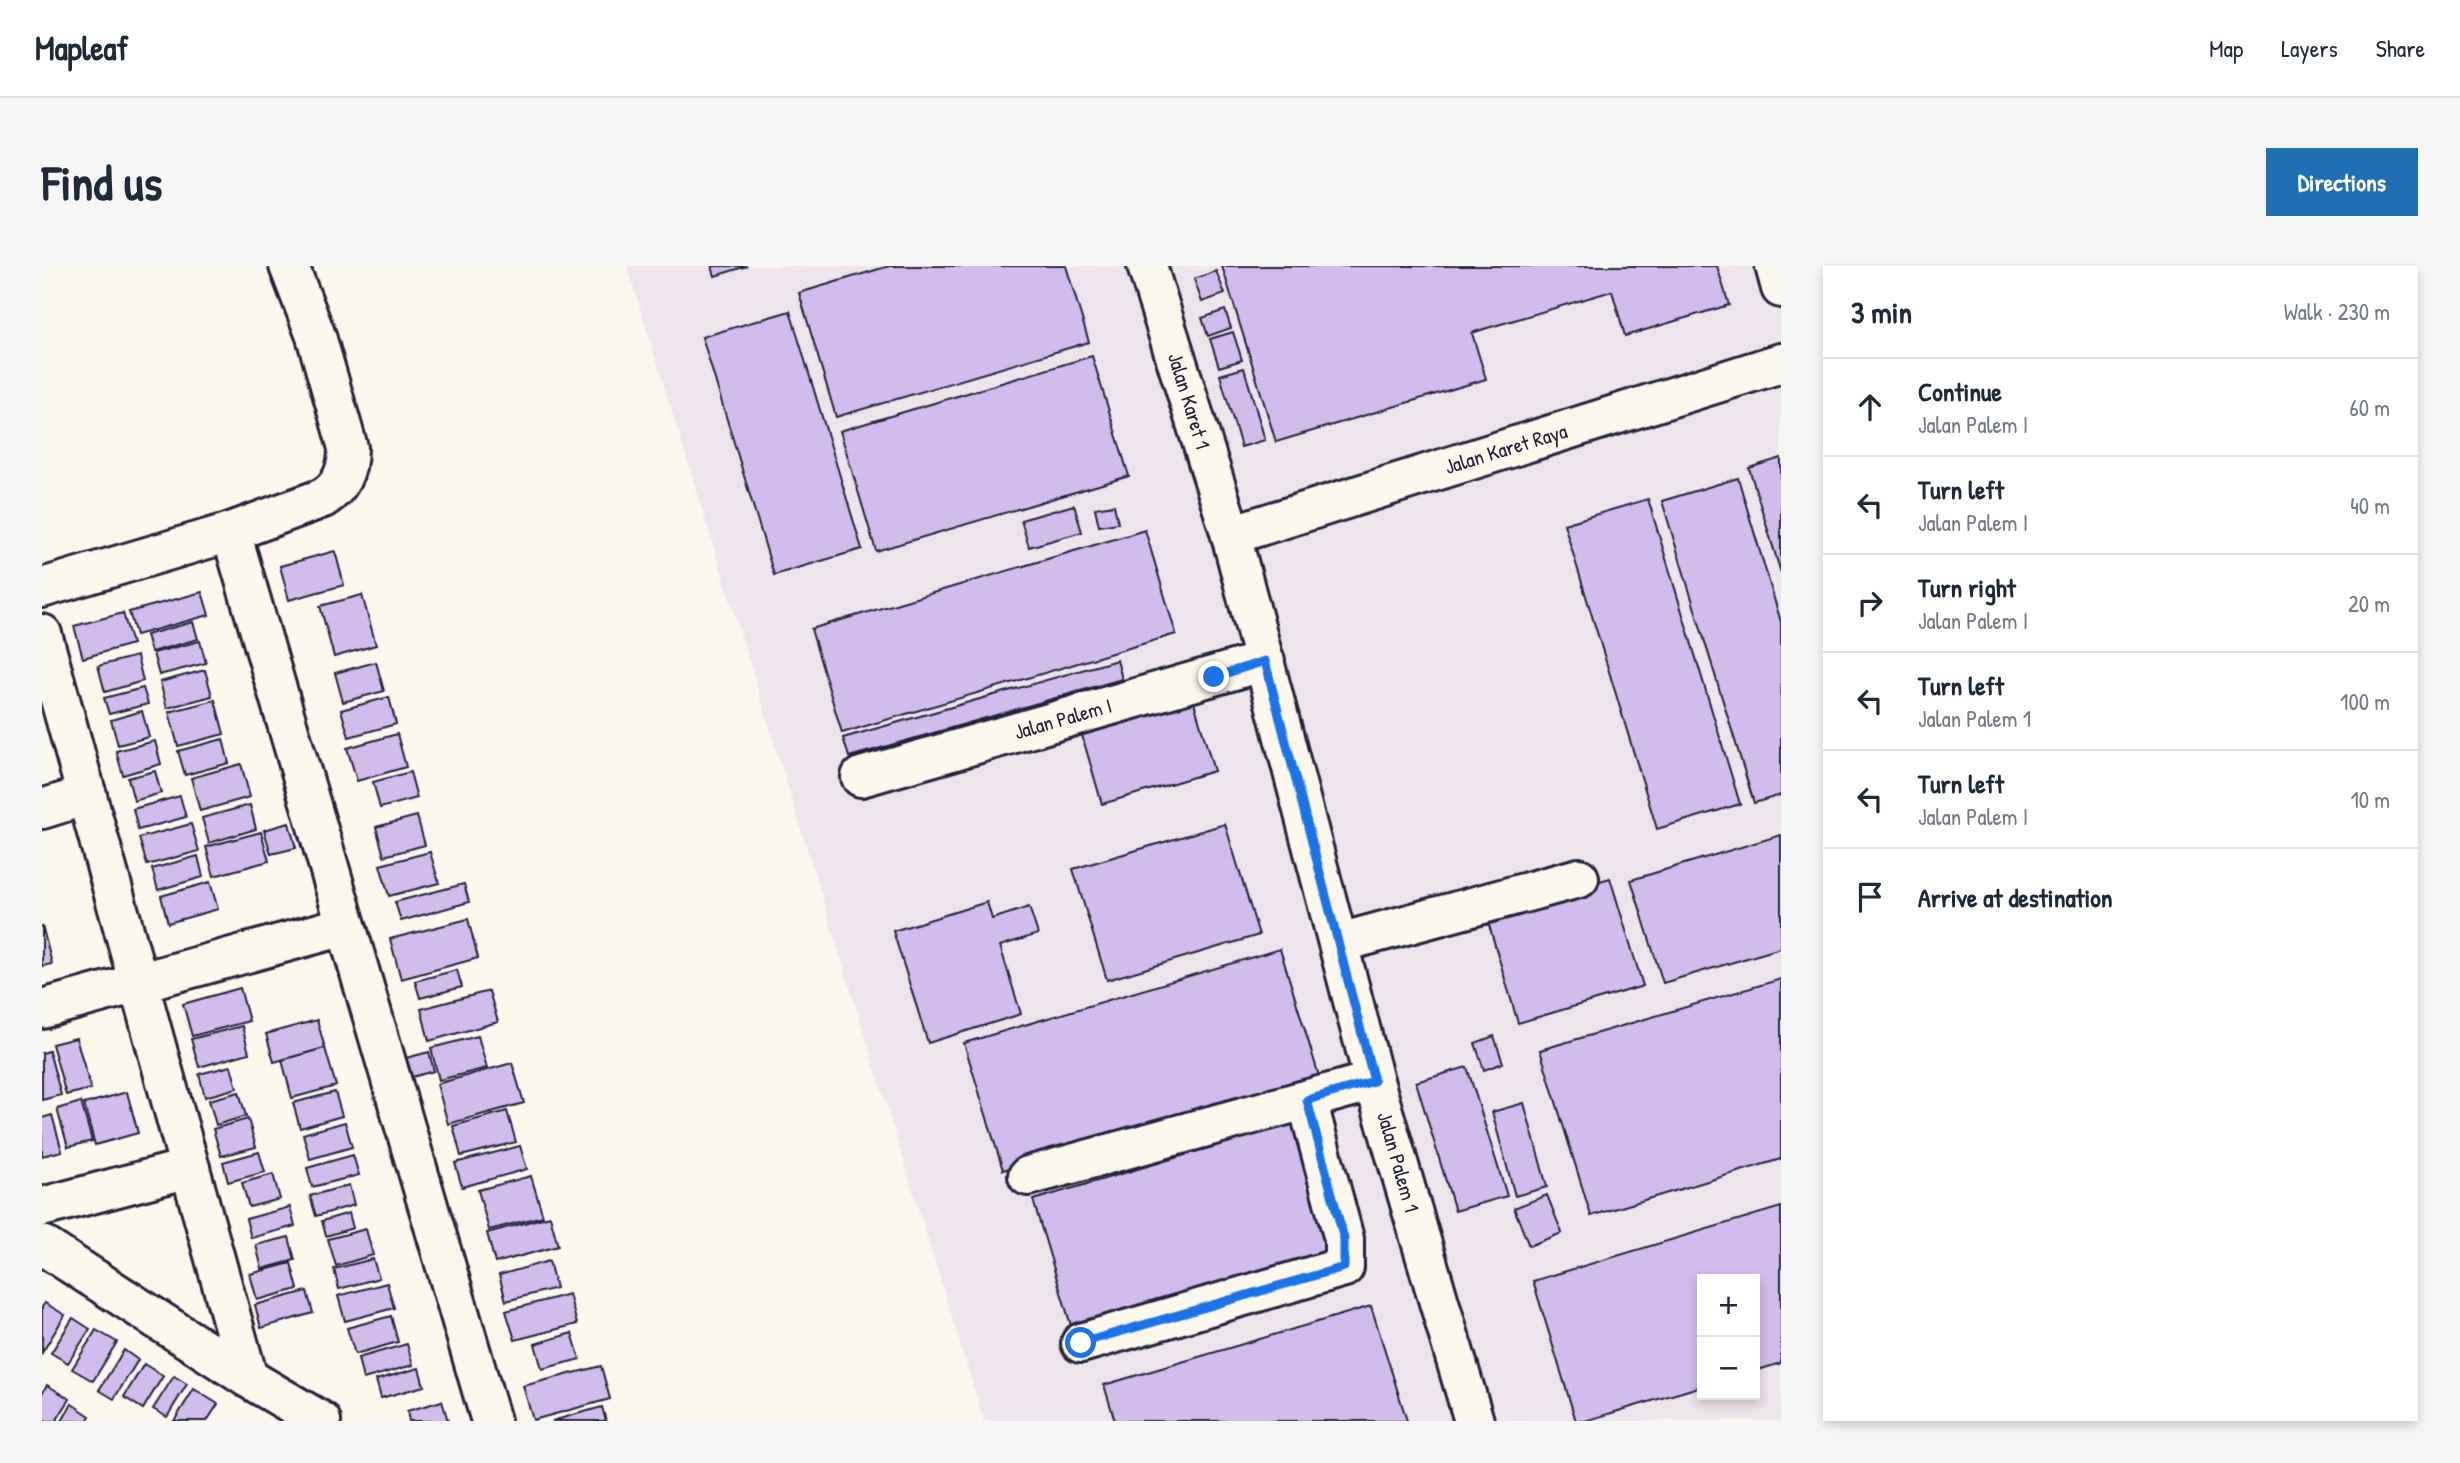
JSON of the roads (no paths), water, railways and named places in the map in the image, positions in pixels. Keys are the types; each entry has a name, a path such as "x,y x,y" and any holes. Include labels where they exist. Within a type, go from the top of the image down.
{"street":[{"path":"42,588 231,532 323,498 334,491 348,466 348,448 316,336 289,266"},
{"path":"316,336 321,288 317,266"},
{"name":"Jalan Karet 1","path":"1147,266 1231,535"},
{"path":"1775,266 1781,288"},
{"name":"Jalan Karet Raya","path":"1231,535 1781,363"},
{"path":"231,532 491,1421"},
{"name":"Jalan Palem 1","path":"1231,535 1374,1081 1474,1421"},
{"path":"42,634 248,1378"},
{"name":"Jalan Palem I","path":"861,777 1265,661"},
{"path":"42,808 86,795"},
{"path":"1339,943 1579,878"},
{"path":"42,1009 345,926"},
{"path":"1028,1177 1374,1081"},
{"path":"1081,1343 1344,1267 1344,1239 1307,1100"},
{"path":"190,1168 54,1203 55,1254 248,1378 321,1421"}]}
